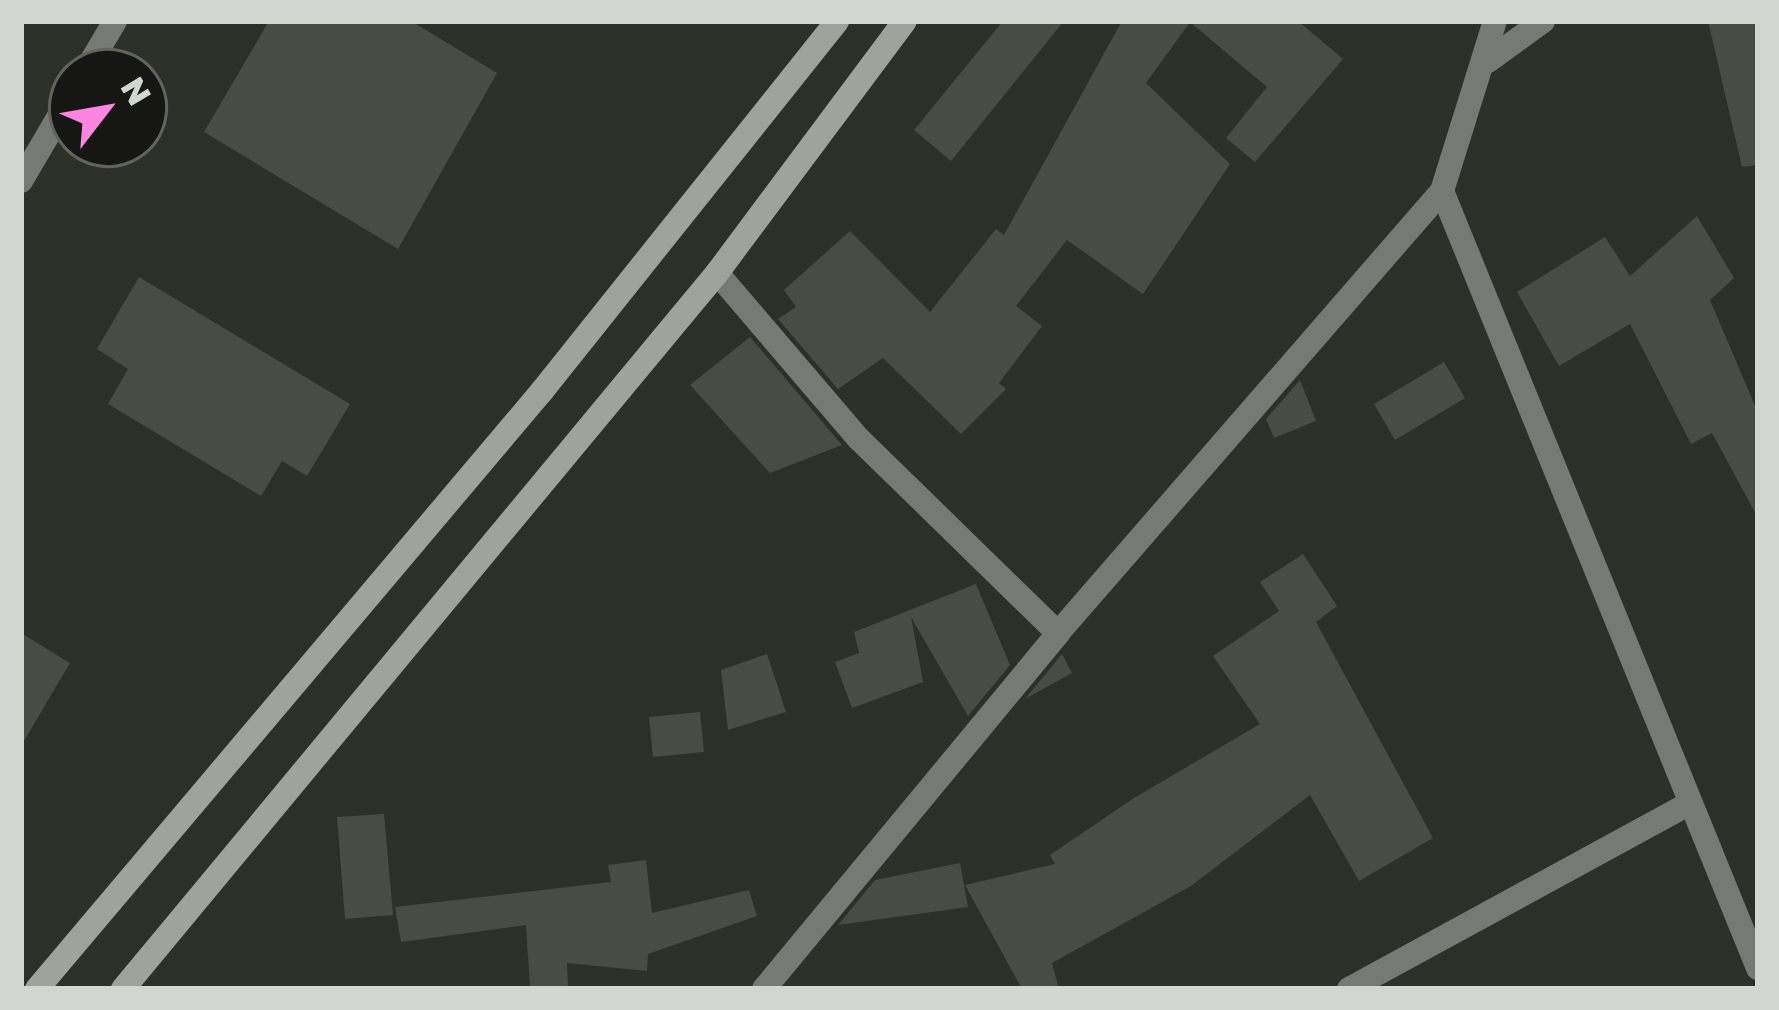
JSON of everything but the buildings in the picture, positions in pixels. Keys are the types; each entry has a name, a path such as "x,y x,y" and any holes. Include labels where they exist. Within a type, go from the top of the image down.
{"street":[{"path":"100,48 116,21"},
{"path":"38,989 542,391 837,21"},
{"path":"123,989 717,273 905,21"},
{"path":"764,989 1058,633 1442,191 1488,61 1495,21"},
{"path":"1488,61 1543,21"},
{"path":"21,181 48,135"},
{"path":"1442,191 1687,806 1758,968"},
{"path":"717,273 859,439 1058,633"},
{"path":"1348,989 1687,806"}]}
